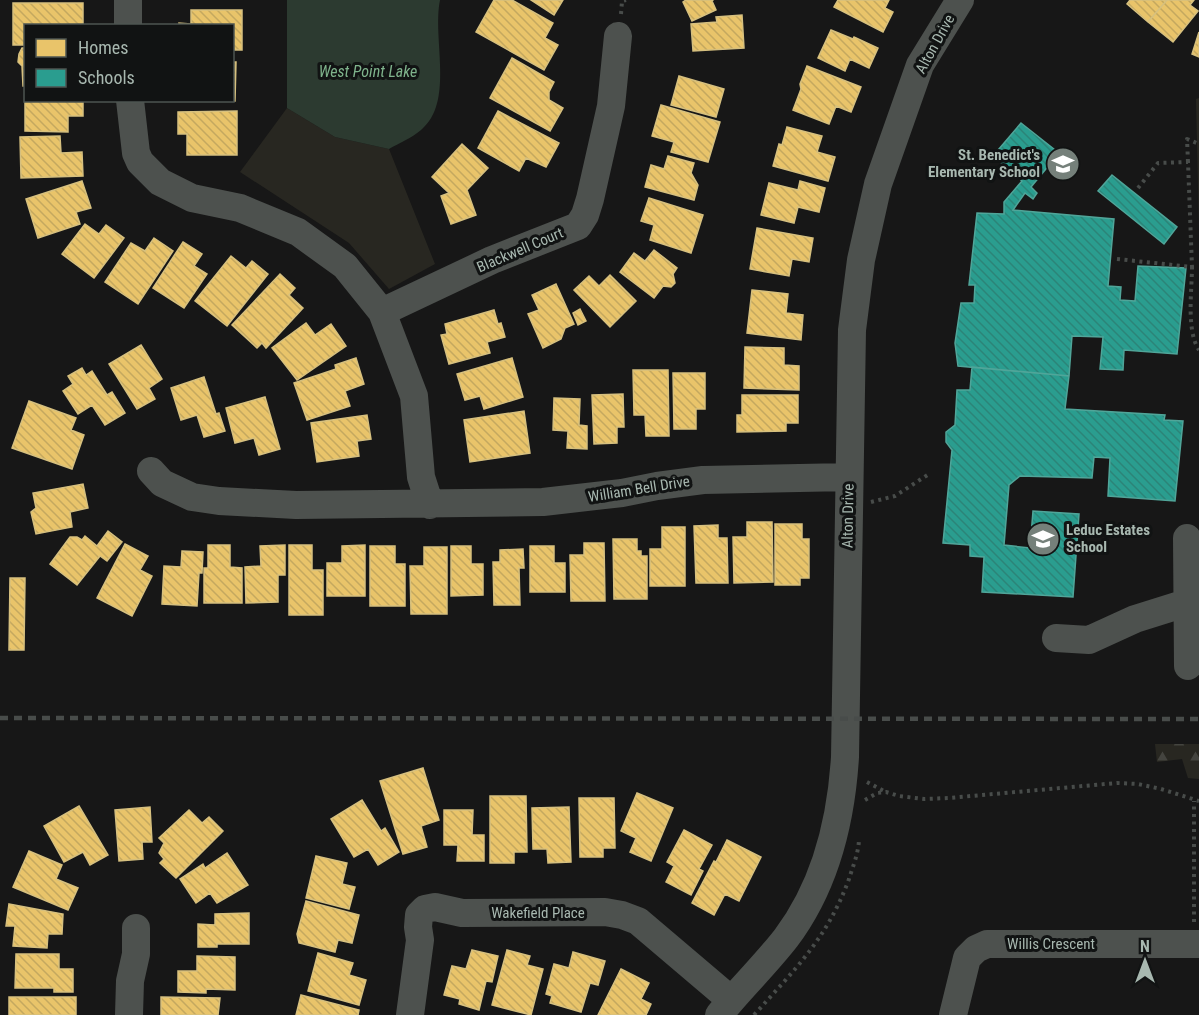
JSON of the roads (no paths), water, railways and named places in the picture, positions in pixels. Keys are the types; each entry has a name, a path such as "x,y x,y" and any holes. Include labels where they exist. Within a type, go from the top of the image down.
{"street":[{"path":"128,0 128,24"},
{"name":"Alton Drive","path":"735,1010 800,918 821,875 834,838 845,757 852,330 861,260 878,184 920,65 960,0"},
{"name":"Blackwell Court","path":"382,312 492,260 578,225 585,215 590,199 611,105 618,36"},
{"path":"130,102 136,153 140,162 160,183 192,198 240,208 298,232 345,266 382,312 414,396 421,477 430,504"},
{"name":"William Bell Drive","path":"151,471 162,483 192,497 219,501 297,504 543,502 622,493 703,480 849,477"},
{"path":"1187,538 1188,666"},
{"path":"1056,638 1089,640 1135,619 1186,603"},
{"name":"Wakefield Place","path":"410,1015 420,940 419,915 425,909 435,907 462,913 605,912 622,915 638,921 735,1010"},
{"path":"129,1015 130,981 136,954 136,928"},
{"name":"Willis Crescent","path":"953,1015 967,958 976,949 987,944 1197,944"}],"water":[{"name":"West Point Lake","path":"287,0 440,0 438,33 440,87 431,118 421,130 389,149 335,137 287,108"}],"railway":[{"path":"0,718 1199,719"}],"place":[{"name":"St. Benedict's Elementary School","path":"1063,164"},
{"name":"Leduc Estates School","path":"1043,539"}]}
